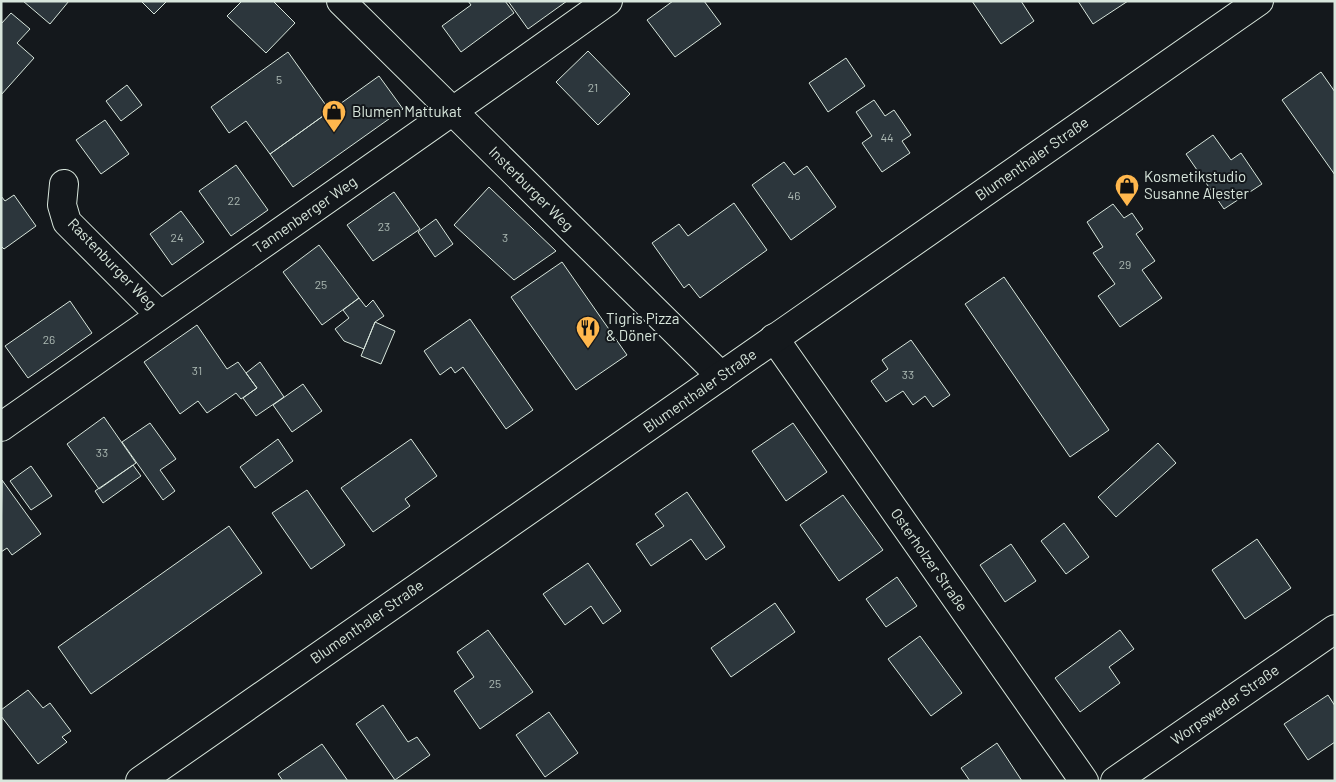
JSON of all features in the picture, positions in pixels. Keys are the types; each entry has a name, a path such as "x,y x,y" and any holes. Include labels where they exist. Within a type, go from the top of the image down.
{"street":[{"name":"Insterburger Weg","path":"341,1 721,376"},
{"name":"Tannenberger Weg","path":"1,427 453,113 608,1"},
{"name":"Blumenthaler Straße","path":"140,781 1259,1"},
{"name":"Rastenburger Weg","path":"64,184 62,206 67,222 160,315"},
{"name":"Osterholzer Straße","path":"774,338 1084,781"},
{"name":"Worpsweder Straße","path":"1115,781 1335,629"}],"building":[{"path":"23,1 69,1 50,24"},
{"path":"141,1 167,1 154,14"},
{"path":"242,1 273,1 295,23 266,53 227,16"},
{"path":"468,1 505,1 514,13 461,52 442,26 471,5"},
{"path":"508,1 567,1 528,29"},
{"path":"673,1 704,1 721,24 675,57 647,20"},
{"path":"972,1 1021,1 1034,21 1001,44"},
{"path":"1078,1 1128,1 1093,24"},
{"path":"11,13 30,29 17,43 34,58 1,95 1,24"},
{"path":"588,51 630,94 598,125 556,82"},
{"path":"288,52 330,111 270,154 246,121 229,133 211,107"},
{"path":"846,58 865,86 828,112 809,83"},
{"path":"1321,72 1335,92 1335,175 1282,100"},
{"name":"Blumen Mattukat","path":"379,76 403,109 293,187 270,154"},
{"path":"127,85 142,105 121,121 106,101"},
{"path":"874,100 885,116 894,110 911,135 902,141 910,153 882,172 862,143 872,136 856,112"},
{"path":"105,120 129,154 101,174 76,140"},
{"path":"1213,135 1231,160 1241,153 1262,184 1224,209 1186,154"},
{"path":"784,162 794,175 807,166 836,207 791,240 752,185"},
{"path":"236,165 268,210 231,236 199,191"},
{"path":"489,187 556,251 514,280 454,225"},
{"path":"394,192 420,229 373,261 347,225"},
{"path":"14,195 36,226 4,249 1,246 1,196 5,201"},
{"path":"734,203 767,250 700,298 689,284 684,288 652,243 679,224 688,236"},
{"path":"1113,204 1124,218 1132,213 1143,229 1136,234 1155,261 1142,270 1162,298 1120,327 1098,296 1115,284 1093,253 1103,247 1087,222"},
{"path":"181,211 204,242 172,265 150,234"},
{"path":"436,219 453,244 435,257 418,232"},
{"path":"319,245 359,298 322,325 283,272"},
{"path":"562,262 627,355 576,390 511,297"},
{"path":"1004,277 1109,430 1070,457 965,304"},
{"path":"359,298 366,307 373,300 384,316 375,322 364,349 344,341 335,329 349,318 343,310"},
{"path":"70,301 92,333 28,378 5,346"},
{"path":"470,319 533,410 506,429 463,367 455,373 451,367 440,375 424,351"},
{"path":"375,322 395,331 381,364 361,356"},
{"path":"197,325 227,369 238,362 257,388 241,399 236,393 207,413 198,401 180,414 144,362"},
{"path":"911,340 950,395 933,407 925,396 913,405 903,391 886,402 871,381 888,369 882,360"},
{"path":"260,362 284,397 256,416 243,398 257,388 246,373"},
{"path":"303,384 322,411 292,432 273,405"},
{"path":"104,417 136,463 99,489 67,444"},
{"path":"150,423 176,459 160,470 175,491 163,500 122,442"},
{"path":"793,423 827,472 786,501 752,451"},
{"path":"278,439 293,461 255,488 240,467"},
{"path":"411,439 437,476 405,499 410,506 373,532 341,488"},
{"path":"1158,443 1176,463 1116,517 1098,497"},
{"path":"133,465 141,476 103,503 95,491"},
{"path":"31,466 52,496 31,510 10,481"},
{"path":"2,480 41,534 12,555 7,548 1,552"},
{"path":"307,490 345,545 311,569 272,513"},
{"path":"687,492 725,547 706,560 691,539 651,566 636,544 664,526 655,514"},
{"path":"843,495 883,550 839,581 800,525"},
{"path":"1064,523 1089,557 1066,574 1041,541"},
{"path":"229,526 262,573 91,694 58,647"},
{"path":"1257,539 1291,588 1245,619 1212,570"},
{"path":"1011,544 1036,581 1005,602 980,565"},
{"path":"588,563 621,611 603,624 591,606 565,625 543,594"},
{"path":"897,577 917,606 886,627 866,599"},
{"path":"775,603 795,632 731,677 711,648"},
{"path":"488,630 533,692 480,729 454,691 474,677 457,652"},
{"path":"1120,630 1134,649 1109,667 1120,683 1080,712 1055,678"},
{"path":"920,636 962,693 931,716 888,659"},
{"path":"28,690 43,708 50,703 71,731 62,737 67,742 38,764 1,716 1,710"},
{"path":"1328,695 1335,706 1335,742 1308,760 1284,724"},
{"path":"383,705 408,742 417,737 430,755 395,780 356,724"},
{"path":"549,712 578,753 545,777 516,735"},
{"path":"997,743 1022,781 970,781 961,768"},
{"path":"322,744 348,781 283,781 278,774"}],"place":[{"name":"Blumen Mattukat","path":"334,133"},
{"name":"Kosmetikstudio Susanne Alester","path":"1127,207"},
{"name":"Tigris Pizza & Döner","path":"588,349"}]}
